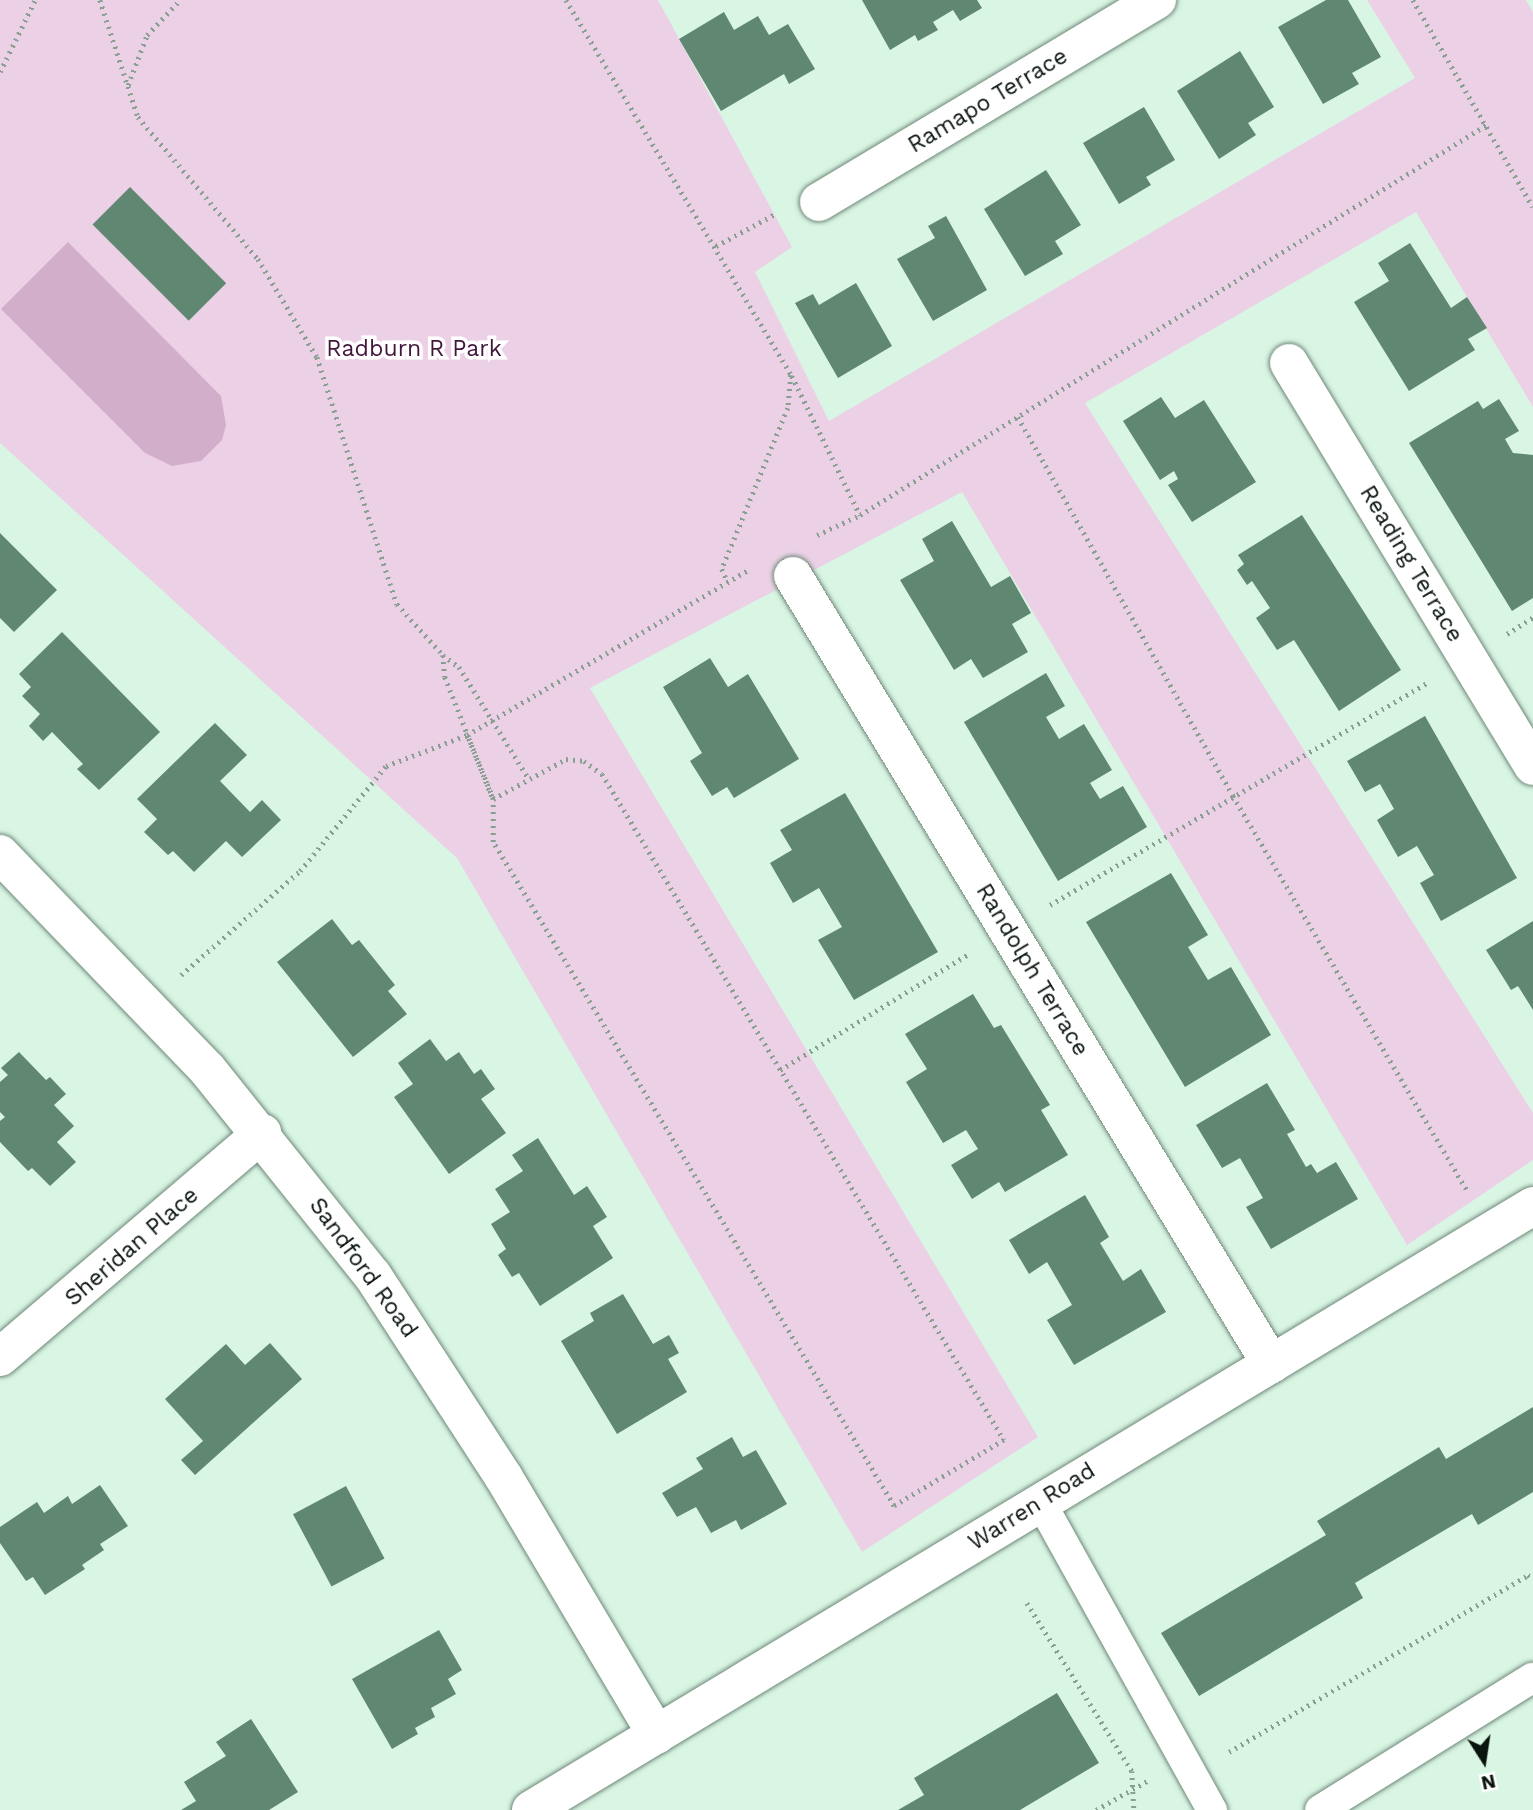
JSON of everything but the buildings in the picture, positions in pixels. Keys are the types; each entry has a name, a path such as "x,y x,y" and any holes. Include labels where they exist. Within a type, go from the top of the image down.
{"street":[{"name":"Ramapo Terrace","path":"819,202 1157,0"},
{"name":"Reading Terrace","path":"1289,362 1533,766"},
{"name":"Randolph Terrace","path":"793,576 1271,1364"},
{"name":"Sandford Road","path":"0,854 207,1069 262,1133 373,1276 430,1361 657,1735"},
{"name":"Sheridan Place","path":"0,1357 262,1133"},
{"name":"Warren Road","path":"531,1810 1533,1206"}],"lane":[{"path":"1040,1501 1212,1810"},
{"path":"1320,1810 1532,1678"}],"path":[{"path":"0,72 35,0"},
{"path":"100,0 138,117 258,259 317,357 397,604 443,655 459,667 529,779"},
{"path":"128,86 147,35 180,0"},
{"path":"566,0 791,375 860,515"},
{"path":"1413,0 1533,207"},
{"path":"716,246 793,204 819,202"},
{"path":"727,581 722,569 788,408 791,375"},
{"path":"1018,417 1233,796 1492,1231"},
{"path":"780,1070 1008,930 1533,617"},
{"path":"443,655 445,677 493,799 493,842 894,1506 1004,1440 602,774 584,761 566,759 493,799"},
{"path":"1096,1810 1162,1772 1189,1771 1528,1575 1533,1579"},
{"path":"1027,1603 1132,1771 1134,1810"}],"green space":[{"name":"Radburn R Park","path":"0,0 658,0 792,247 755,272 829,421 1415,78 1367,0 1526,0 1533,12 1533,407 1416,212 1085,403 1533,1113 1533,1160 1407,1245 962,492 590,688 1038,1437 862,1552 457,858 0,443"}],"shaded area":[{"path":"68,242 221,396 226,425 222,440 201,461 172,466 145,453 1,309"}]}
